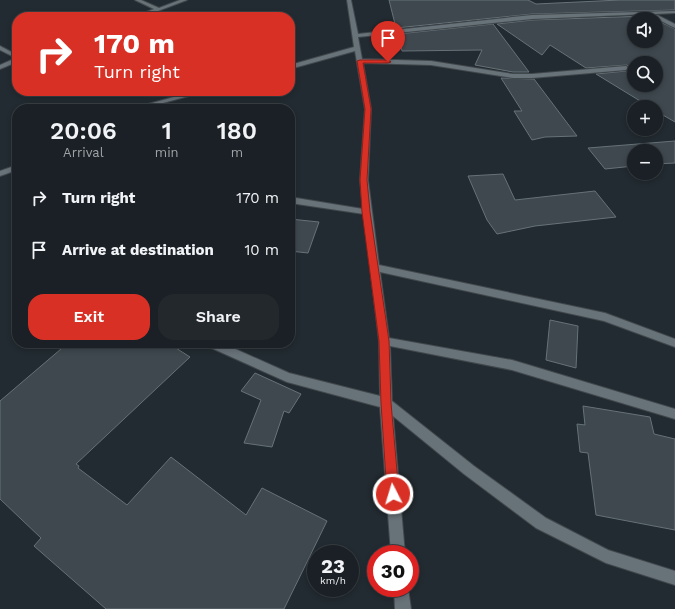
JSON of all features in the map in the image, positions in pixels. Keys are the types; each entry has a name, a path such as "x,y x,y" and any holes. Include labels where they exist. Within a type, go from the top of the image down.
{"street":[{"path":"137,0 158,9"},
{"path":"150,12 185,0"},
{"path":"349,0 368,109 364,180 366,212 384,341 386,403 397,545"},
{"path":"663,12 675,12"},
{"path":"356,36 532,17 572,17 627,13"},
{"path":"663,20 675,26"},
{"path":"0,48 12,55"},
{"path":"295,66 358,48"},
{"path":"0,66 12,60"},
{"path":"360,61 431,63 513,76 532,76 626,68"},
{"path":"153,104 184,96"},
{"path":"0,174 12,169"},
{"path":"295,201 366,212"},
{"path":"374,267 605,317 675,343"},
{"path":"384,341 512,365 675,414"},
{"path":"222,348 287,377 386,403 469,470 541,523 606,556 675,578"},
{"path":"402,597 403,609"}],"building":[{"path":"389,0 528,0 536,4 620,0 675,0 675,10 532,14 396,28"},
{"path":"627,17 627,48 663,48 663,23 675,29 675,122 663,115 663,100 639,100 596,74 627,70 627,92 663,92 663,56 627,56 627,65 586,68 550,45 542,55 497,24 532,20"},
{"path":"493,24 529,72 513,72 475,65 482,50 402,51 398,34"},
{"path":"501,78 534,79 577,136 545,137 532,140 514,111 522,111"},
{"path":"675,141 675,163 663,164 663,144 638,144"},
{"path":"627,145 627,167 605,169 588,148"},
{"path":"503,174 515,200 595,191 616,217 535,226 497,234 487,220 468,176"},
{"path":"295,220 319,222 308,253 295,252"},
{"path":"550,320 578,326 576,368 546,360"},
{"path":"62,348 176,348 190,357 76,464 79,466 78,468 127,505 171,457 246,515 262,488 327,521 315,545 307,545 307,562 284,609 106,609 34,546 41,538 0,499 0,401"},
{"path":"255,373 301,394 289,413 284,411 272,447 244,443 261,400 241,391"},
{"path":"583,406 650,417 654,434 675,439 675,530 596,515 588,453 580,452 577,424 585,425"}],"route":[{"path":"388,62 360,61 368,109 364,180 366,212 384,341 386,403 393,494"}]}
